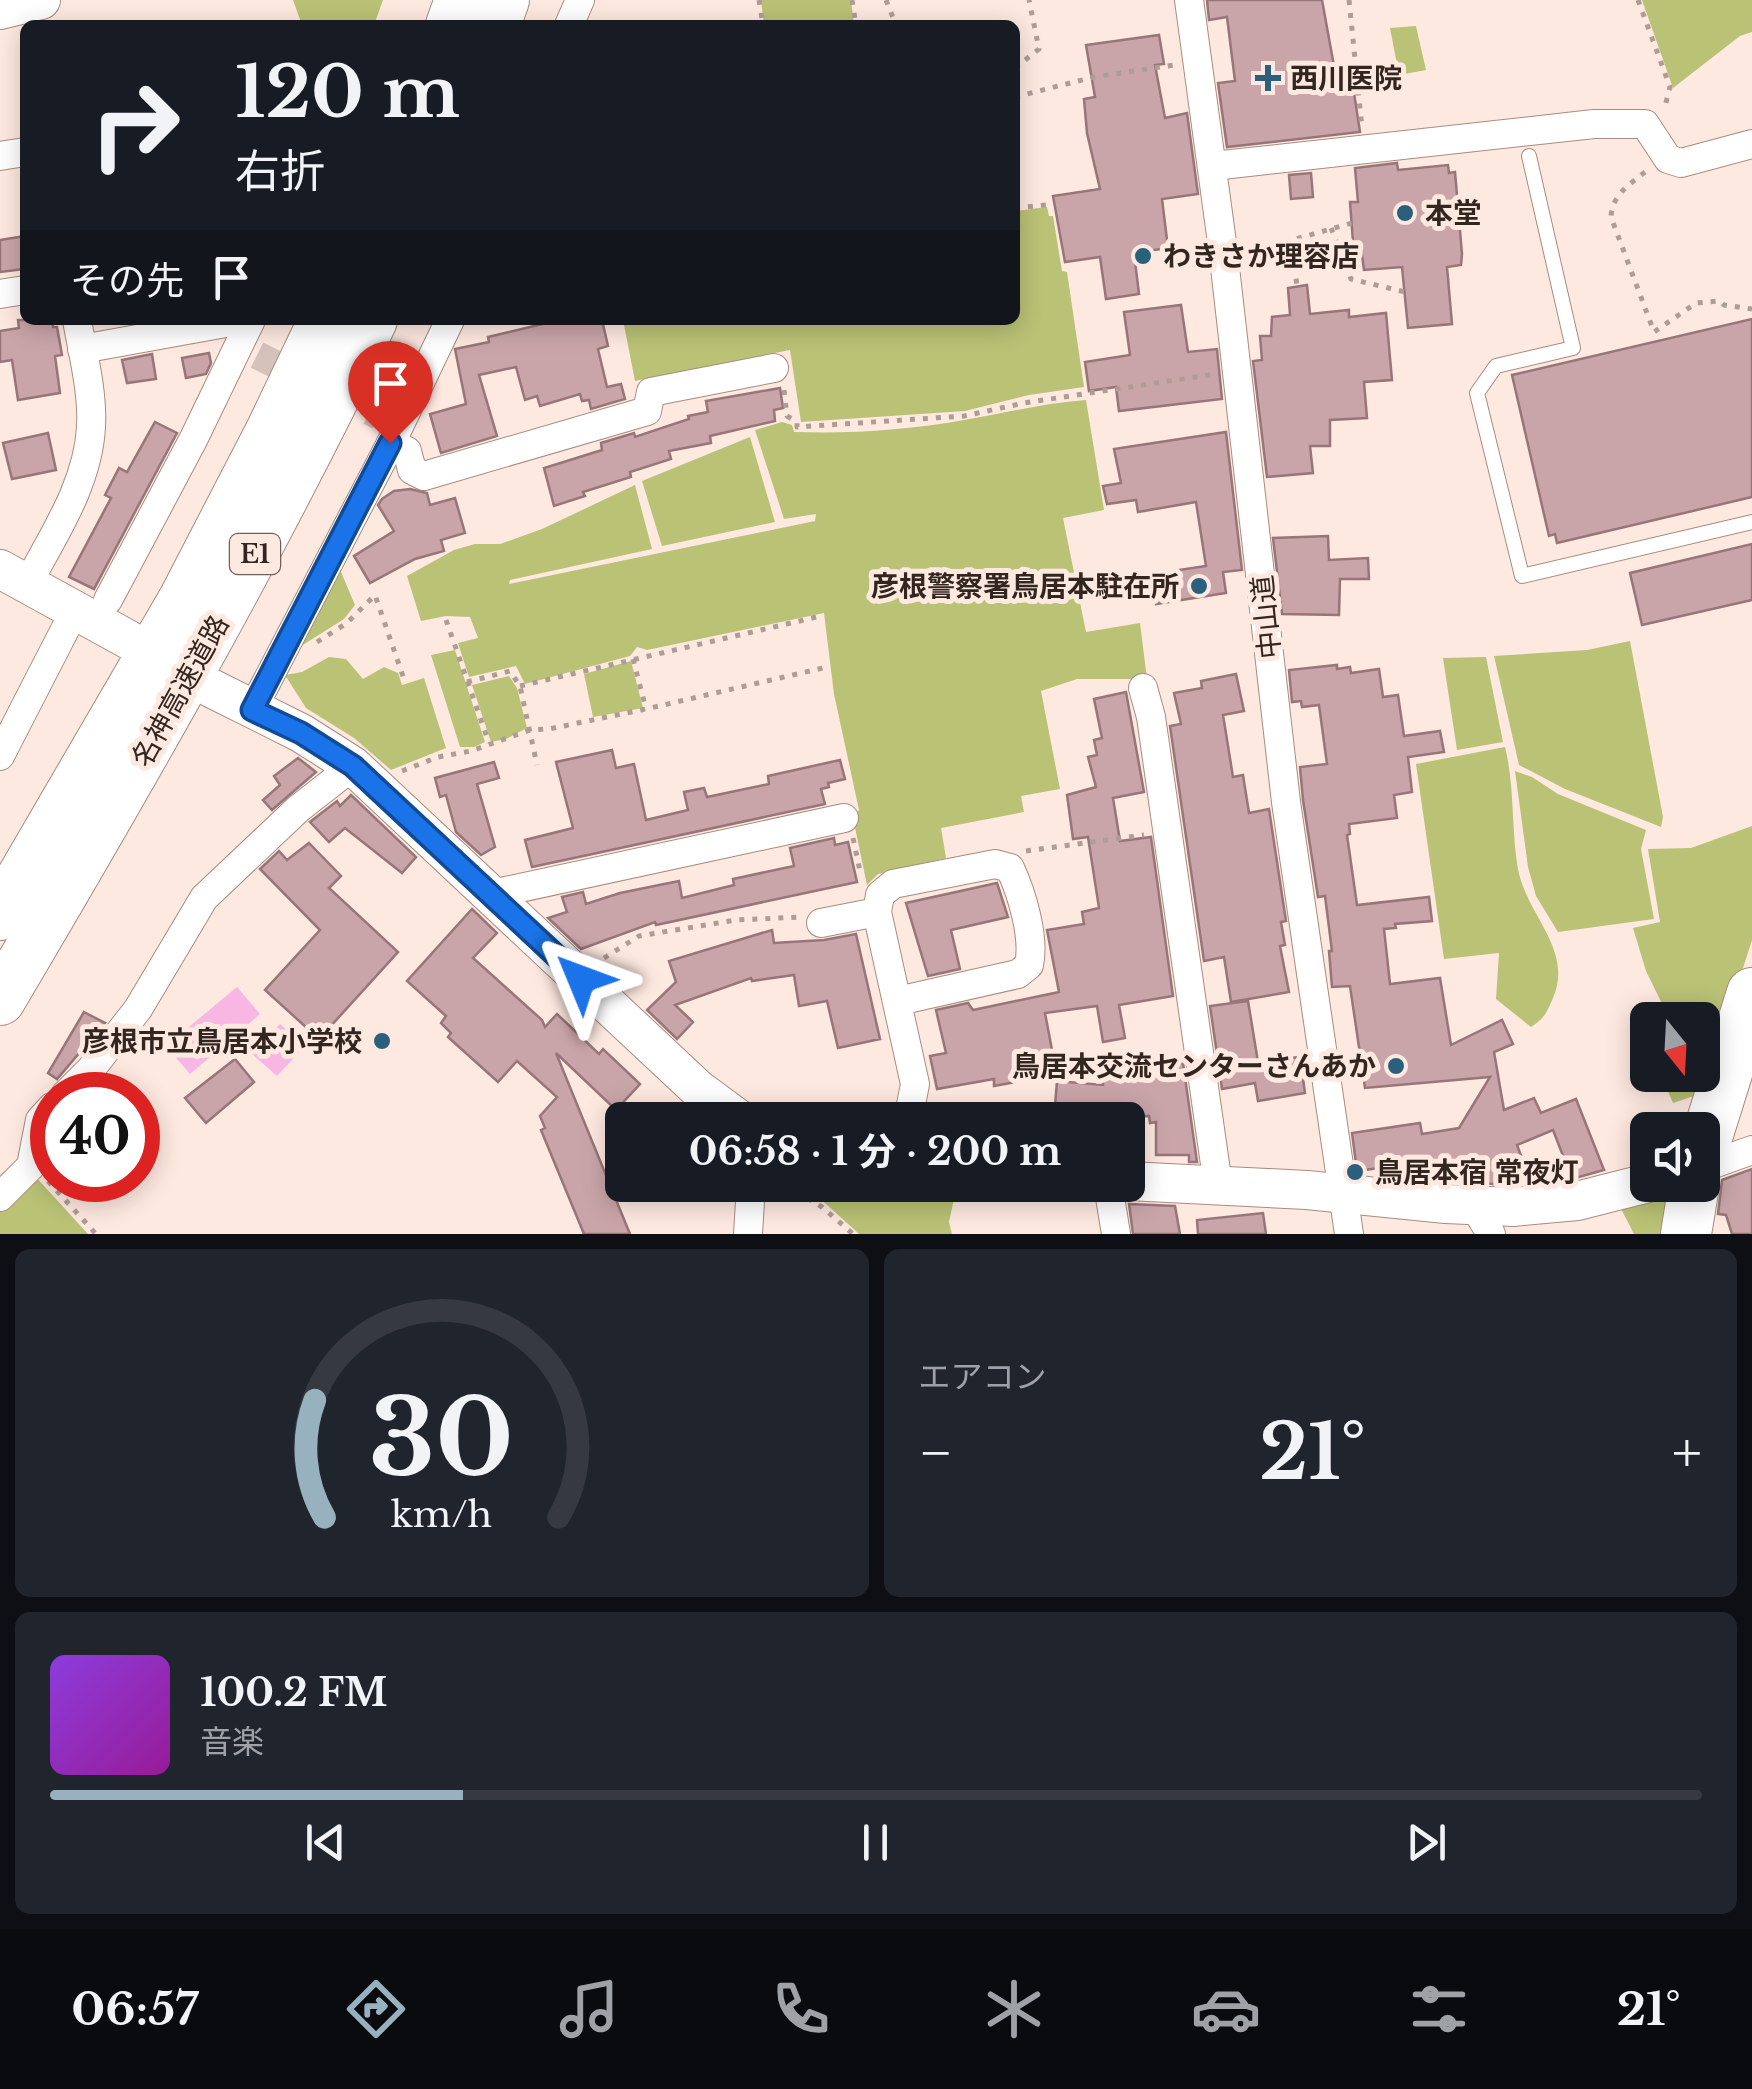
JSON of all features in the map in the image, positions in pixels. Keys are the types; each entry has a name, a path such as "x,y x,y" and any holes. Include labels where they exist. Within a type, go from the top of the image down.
{"highway":[{"name":"名神高速道路","path":"0,915 184,599 322,325"},
{"name":"名神高速道路","path":"0,1000 222,618 310,450 370,325"},
{"path":"1715,1112 1752,993"},
{"path":"1686,1234 1691,1202"}],"street":[{"path":"0,10 41,0"},
{"name":"中山道","path":"1188,0 1213,166 1286,802 1349,1234"},
{"path":"1213,166 1594,124 1646,124 1668,159 1682,163 1752,144"},
{"path":"78,325 91,403 89,447 71,502 14,576 91,606 129,640"},
{"path":"252,710 285,650 390,428 447,325"},
{"path":"82,350 248,335"},
{"path":"0,756 248,335"},
{"path":"390,428 407,451 412,470 424,476 647,412 650,392 774,368"},
{"path":"211,688 301,733 353,766 716,1102"},
{"path":"1143,688 1151,717 1218,1185"},
{"path":"87,1072 138,1009 204,898 298,810 353,766"},
{"path":"492,894 844,818"},
{"path":"822,923 871,902 894,884 994,864 1010,868 1017,882 1032,952 1029,966 1018,974 898,1001"},
{"path":"871,902 915,1084 912,1102"},
{"path":"1720,1162 1752,1150"},
{"path":"0,1198 30,1166"},
{"path":"1145,1183 1343,1192 1482,1220 1630,1188"},
{"path":"748,1234 750,1202"},
{"path":"1111,1202 1116,1234"}],"lane":[{"path":"1529,156 1573,348 1496,366 1477,392 1522,576 1752,522"}],"path":[{"path":"1020,64 1039,50 1029,0"},
{"path":"1348,0 1364,151"},
{"path":"1638,0 1670,87 1657,141 1617,197 1610,218 1654,332 1696,302 1720,301 1752,309"},
{"path":"1020,97 1094,77 1198,62"},
{"path":"1020,208 1048,205"},
{"path":"1223,250 1291,240 1352,222"},
{"path":"1331,228 1351,279 1405,292"},
{"path":"1291,240 1297,286"},
{"path":"774,368 782,376 786,416 797,426 829,427 964,416 1024,403 1238,371"},
{"path":"285,650 294,652 330,636 375,595 405,682"},
{"path":"520,686 821,616"},
{"path":"446,620 489,743"},
{"path":"632,658 646,709"},
{"path":"390,777 428,760 471,751 530,730 550,730 823,668"},
{"path":"467,682 510,671 520,686 537,765"},
{"path":"844,818 850,824 871,902"},
{"path":"65,1202 96,1234"},
{"path":"814,1202 852,1234"}],"green space":[{"path":"293,0 383,0 376,20 300,20"},
{"path":"761,0 851,0 853,20 763,20"},
{"path":"1642,0 1752,0 1752,32 1740,36 1673,88"},
{"path":"1416,26 1426,70 1399,75 1390,28"},
{"path":"1047,207 1049,216 1053,216 1062,271 1067,272 1084,387 1029,395 965,411 801,422 790,350 635,381 624,325 1020,325 1020,210"},
{"path":"1086,400 1104,510 1063,518 1086,632 1140,623 1147,679 1077,679 1041,691 1060,789 1021,796 1024,812 941,828 946,858 878,874 867,885 853,818 859,810 834,694 824,613 647,650 637,647 630,656 525,684 516,666 469,677 458,643 478,638 470,617 421,621 407,576 454,550 475,544 500,544 542,529 635,485 652,549 510,580 509,584 815,521 816,514 784,519 755,430 782,422 792,425 794,432 879,430"},
{"path":"750,437 775,522 662,546 642,481"},
{"path":"338,565 355,605 344,619 298,648"},
{"path":"1630,641 1663,817 1661,827 1565,789 1519,765 1494,656 1587,650"},
{"path":"455,650 485,742 474,747 460,747 431,655"},
{"path":"329,657 346,659 363,679 384,667 398,673 402,685 424,678 446,748 391,770 354,738 306,708 285,675 302,672"},
{"path":"1486,657 1503,742 1457,750 1443,658"},
{"path":"631,661 643,708 593,717 584,674"},
{"path":"509,676 517,688 527,728 491,742 472,685"},
{"path":"1505,747 1518,869 1558,964 1553,998 1545,1015 1531,1027 1496,999 1499,953 1444,959 1416,764"},
{"path":"1515,771 1558,794 1646,830 1641,849 1654,919 1558,932 1536,896 1528,867"},
{"path":"1752,826 1752,940 1720,1040 1720,1002 1661,1002 1646,971 1633,928 1660,922 1648,849 1691,848"},
{"path":"1668,1092 1703,1092 1703,1093 1673,1103"},
{"path":"30,1177 30,1202 59,1202 88,1234 0,1234 0,1208"},
{"path":"953,1202 949,1222 952,1234 859,1234 825,1203"},
{"path":"1618,1203 1670,1204 1668,1234 1634,1234"}],"shaded area":[{"path":"237,987 260,1014 190,1074 166,1046"},
{"path":"280,1024 305,1046 277,1076 252,1054"}],"building":[{"path":"1207,0 1322,0 1336,77 1351,73 1360,132 1227,147 1218,83 1235,81 1227,17 1209,20"},
{"path":"1159,35 1164,64 1155,65 1165,118 1187,113 1198,194 1162,199 1168,248 1134,253 1139,294 1106,299 1100,257 1065,262 1053,196 1100,189 1087,133 1084,99 1095,97 1086,45"},
{"name":"本堂","path":"1397,163 1398,170 1448,165 1449,173 1455,172 1462,254 1461,265 1447,267 1452,324 1408,328 1402,267 1364,270 1362,255 1354,256 1350,202 1358,202 1355,168"},
{"path":"1311,173 1313,197 1291,199 1289,175"},
{"path":"20,237 20,270 0,272 0,240"},
{"path":"1307,285 1310,314 1349,310 1349,317 1386,313 1392,380 1364,382 1367,418 1330,420 1330,446 1310,446 1313,473 1267,477 1253,361 1262,360 1260,336 1271,336 1272,317 1290,315 1288,288"},
{"path":"1181,305 1188,352 1217,349 1222,399 1119,411 1116,387 1089,391 1085,362 1130,355 1124,312"},
{"path":"1752,319 1752,497 1557,543 1555,534 1549,536 1512,375"},
{"path":"18,320 20,325 57,327 62,355 55,356 60,393 18,400 12,360 0,362 0,331 19,328"},
{"path":"538,325 603,325 608,346 598,349 607,387 621,384 625,399 591,409 589,400 582,401 580,394 540,406 537,396 525,400 516,367 479,375 497,436 441,453 430,414 466,404 455,349 489,342 488,337"},
{"path":"209,353 211,363 206,374 186,378 182,358"},
{"path":"152,354 156,379 127,383 122,360"},
{"path":"780,388 783,408 774,410 775,421 710,436 711,443 669,451 671,459 630,472 631,477 554,506 544,468 602,450 601,443 634,433 635,437 708,412 706,401"},
{"path":"155,422 177,433 94,589 69,577 111,498 105,495 119,468 127,472"},
{"path":"1226,432 1242,570 1223,572 1226,593 1156,604 1152,574 1206,566 1196,502 1138,512 1136,500 1107,504 1103,486 1121,483 1114,449"},
{"path":"48,433 56,470 12,479 3,443"},
{"path":"394,491 427,493 430,505 455,498 465,533 441,540 444,551 415,559 370,583 354,556 394,531 378,505 382,499"},
{"path":"1328,536 1329,560 1368,558 1369,579 1340,579 1339,615 1282,614 1273,538"},
{"path":"1752,544 1752,600 1642,625 1630,573"},
{"path":"1337,665 1337,669 1350,667 1351,673 1379,669 1383,697 1398,695 1404,736 1440,731 1444,752 1408,757 1412,792 1394,795 1397,818 1349,824 1347,835 1357,905 1429,897 1432,921 1395,924 1396,928 1384,929 1390,984 1440,978 1451,1045 1502,1020 1513,1044 1494,1052 1504,1110 1534,1098 1541,1113 1576,1099 1604,1170 1572,1179 1553,1130 1517,1145 1528,1174 1493,1184 1420,1177 1423,1162 1357,1171 1352,1133 1420,1123 1422,1134 1459,1128 1490,1077 1365,1088 1350,986 1332,987 1325,896 1318,897 1303,800 1300,767 1327,764 1319,705 1302,707 1301,701 1292,702 1289,670"},
{"path":"1236,674 1244,711 1223,715 1233,777 1243,775 1249,813 1269,809 1286,921 1281,922 1285,945 1280,946 1289,992 1231,1002 1224,957 1204,961 1170,726 1181,724 1174,693 1202,688 1201,681"},
{"path":"1126,692 1144,792 1113,798 1120,841 1151,837 1173,996 1119,1005 1125,1038 1103,1042 1097,1006 1045,1013 1052,1050 1014,1057 1016,1082 994,1086 994,1079 937,1089 930,1056 946,1053 936,1010 968,1003 973,1010 1059,992 1047,930 1084,924 1082,912 1099,908 1088,837 1073,839 1067,795 1096,787 1088,757 1097,755 1094,740 1102,738 1094,699"},
{"path":"612,750 616,768 634,764 646,820 688,810 684,792 704,788 707,797 769,784 768,776 840,760 845,779 821,789 825,804 532,867 525,840 573,828 556,762"},
{"path":"298,758 316,772 272,810 263,800 280,785 274,776"},
{"path":"494,762 499,778 477,784 495,847 481,855 456,832 446,795 440,797 435,778"},
{"path":"351,795 416,857 402,873 345,828 329,842 310,822 337,801 340,806"},
{"path":"834,838 835,845 848,842 857,882 656,925 655,922 581,949 548,918 567,912 562,897 583,892 586,904 679,881 682,898 734,885 733,879 794,866 790,848"},
{"path":"309,843 341,876 329,888 398,952 319,1039 265,990 320,930 260,869 279,851 287,860"},
{"path":"997,883 1008,917 951,930 960,969 928,976 906,903"},
{"path":"472,909 497,933 473,958 545,1027 557,1014 599,1054 603,1049 640,1084 623,1102 608,1102 556,1053 605,1173 605,1202 617,1202 630,1234 584,1234 541,1130 545,1128 540,1116 557,1097 517,1061 498,1082 448,1037 451,1033 441,1023 446,1016 407,981"},
{"path":"772,930 774,943 856,934 880,1039 838,1048 827,1001 799,1006 794,975 752,981 751,978 675,1005 693,1022 677,1039 647,1010 676,982 669,961"},
{"path":"1248,1001 1258,1062 1300,1057 1305,1093 1258,1101 1255,1083 1222,1089 1210,1006"},
{"path":"84,1012 105,1023 63,1072 49,1072"},
{"path":"235,1059 254,1082 206,1123 185,1098"},
{"path":"1183,1063 1197,1162 1189,1162 1189,1155 1156,1155 1156,1122 1150,1123 1149,1116 1145,1116 1145,1102 1055,1102 1057,1081 1103,1085 1103,1074 1174,1071 1173,1064"},
{"path":"1752,1169 1752,1234 1732,1234 1726,1215 1718,1214 1722,1180"},
{"path":"1129,1204 1175,1206 1180,1234 1133,1234"},
{"path":"1263,1213 1266,1234 1198,1234 1197,1220"}],"tunnel":[{"path":"257,355 379,416"}],"place":[{"name":"西川医院","path":"1268,78"},
{"name":"本堂","path":"1405,213"},
{"name":"わきさか理容店","path":"1143,256"},
{"name":"彦根警察署鳥居本駐在所","path":"1199,586"},
{"name":"彦根市立鳥居本小学校","path":"382,1041"},
{"name":"鳥居本交流センターさんあか","path":"1396,1066"},
{"name":"鳥居本宿 常夜灯","path":"1355,1172"}],"route":[{"path":"390,443 252,710 323,745 353,766 581,979"}]}
